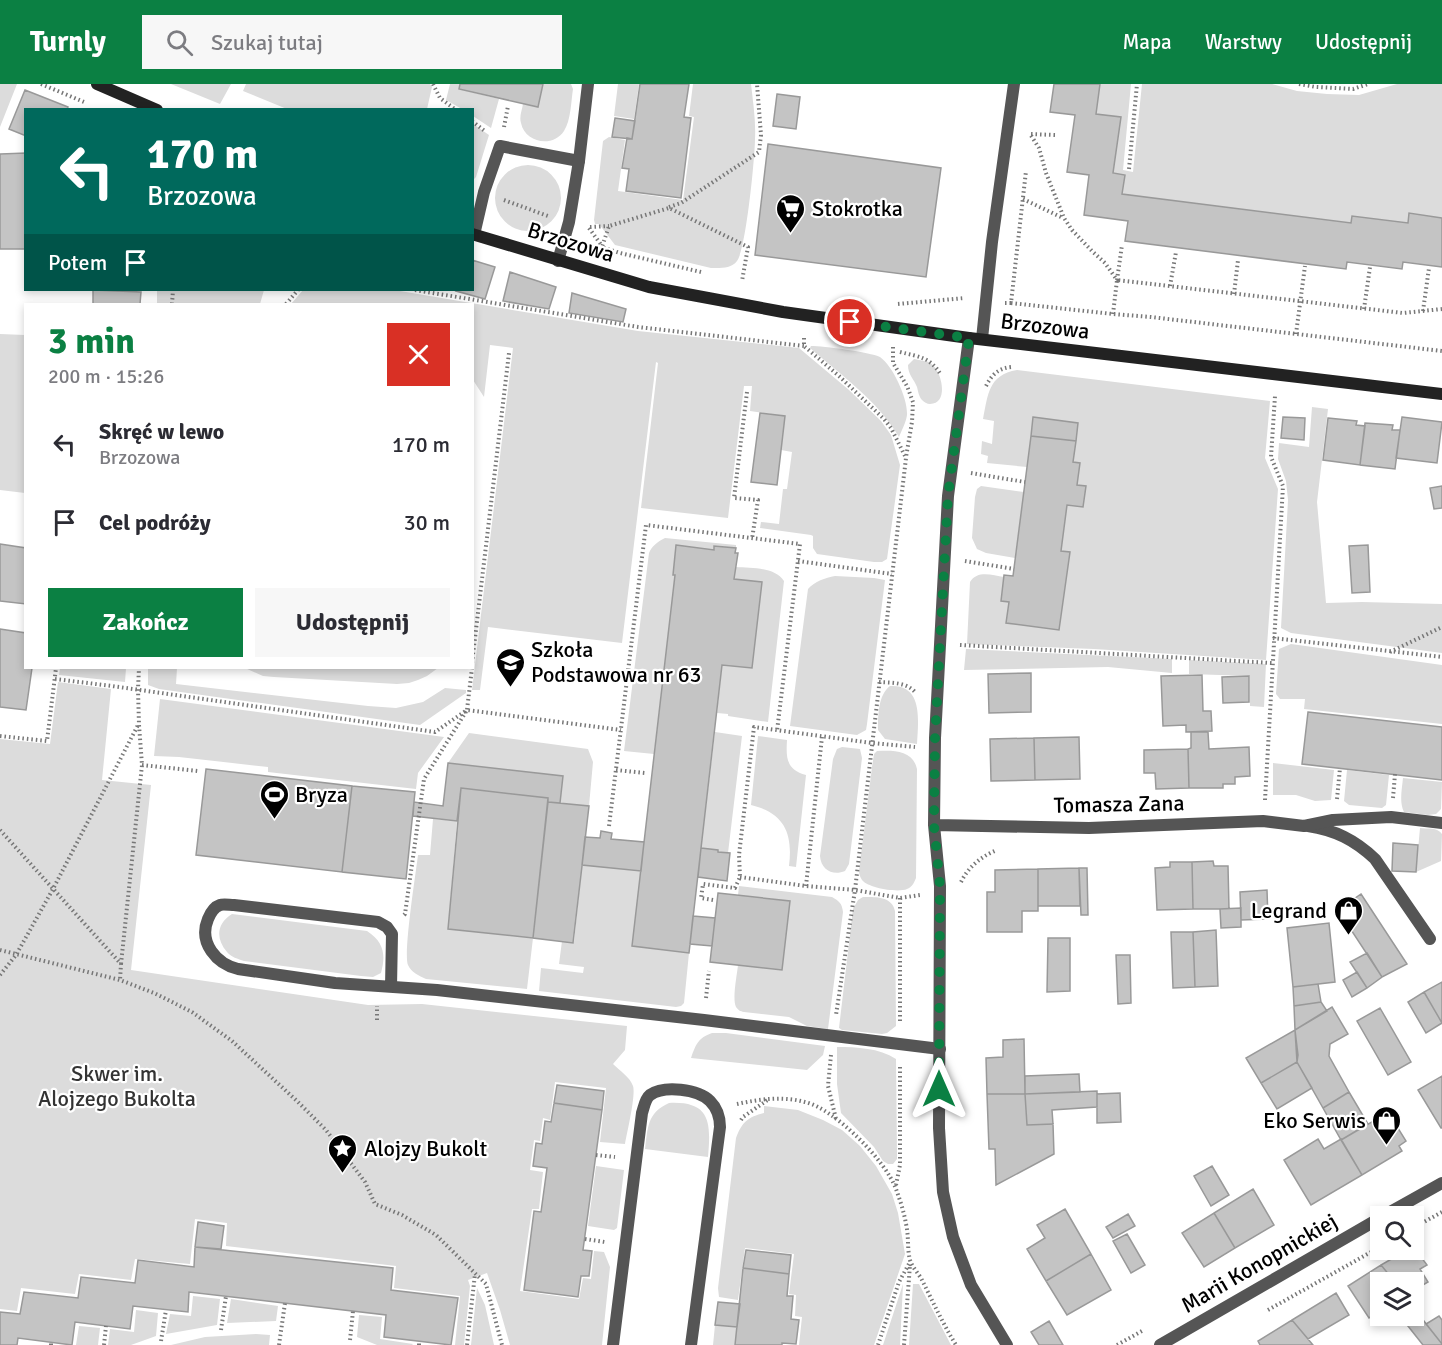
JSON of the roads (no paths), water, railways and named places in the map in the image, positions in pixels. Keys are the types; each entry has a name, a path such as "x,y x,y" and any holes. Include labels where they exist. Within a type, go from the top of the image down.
{"street":[{"path":"97,84 153,108"},
{"path":"558,261 569,222 588,84"},
{"path":"982,339 992,242 1014,84"},
{"path":"474,230 500,146 579,161"},
{"name":"Brzozowa","path":"474,234 649,287 783,312 969,338 1442,394"},
{"path":"969,338 948,496 935,738 934,825 940,886 940,1139 943,1192 953,1237 971,1285 1007,1345"},
{"path":"1304,826 1333,820 1391,817 1442,823"},
{"name":"Tomasza Zana","path":"934,825 1089,828 1263,821 1304,826"},
{"path":"1304,826 1338,833 1365,849 1375,859 1430,939"},
{"path":"391,987 392,934 387,927 378,922 219,905 211,912 205,925 209,948 227,966 238,969 335,983 391,987 437,990 939,1049"},
{"path":"613,1345 642,1113 646,1100 651,1095 669,1090 682,1090 704,1096 720,1117 691,1345"},
{"name":"Marii Konopnickiej","path":"1401,1206 1442,1183"},
{"name":"Marii Konopnickiej","path":"1160,1345 1370,1223"}],"place":[{"name":"Stokrotka","path":"791,234"},
{"name":"Szkoła Podstawowa nr 63","path":"510,688"},
{"name":"Bryza","path":"274,820"},
{"name":"Legrand","path":"1348,936"},
{"name":"Eko Serwis","path":"1387,1146"},
{"name":"Alojzy Bukolt","path":"343,1174"}],"park label":[{"name":"Skwer im. Alojzego Bukolta","path":"117,1086"}]}
